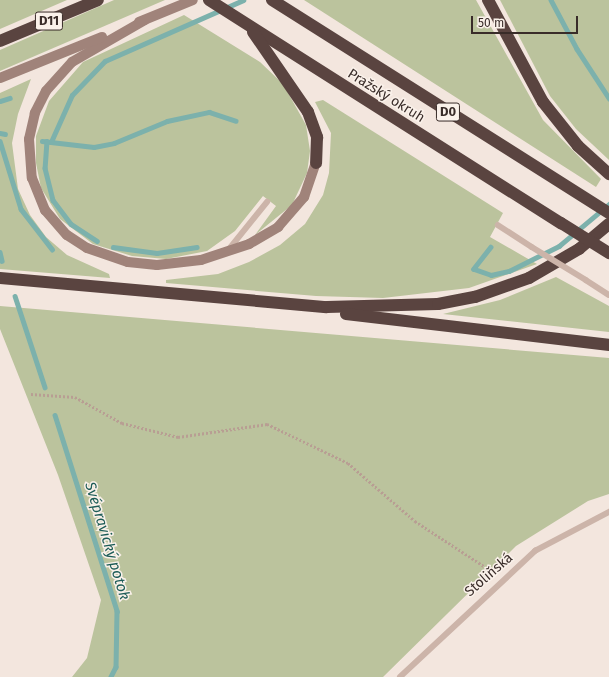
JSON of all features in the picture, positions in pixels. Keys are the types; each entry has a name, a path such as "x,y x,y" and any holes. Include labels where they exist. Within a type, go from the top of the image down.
{"highway":[{"name":"D11","path":"0,41 98,0"},
{"name":"Pražský okruh","path":"209,0 249,26 266,41 609,254"},
{"name":"Pražský okruh","path":"272,0 609,213"},
{"path":"488,0 543,102 578,146 609,174"},
{"path":"266,41 308,112 317,137 316,163"},
{"path":"0,278 264,302 363,308 463,300 501,289 544,270 579,249 609,224"},
{"path":"264,302 435,327 609,345"}],"main road":[{"path":"0,78 193,0"},
{"path":"144,20 72,62 46,92 35,114 29,139 30,165 36,190 52,219 67,235 114,258 172,264 226,253 265,236 288,218 307,192 316,163"}],"lane":[{"path":"226,253 267,202"},
{"path":"498,225 609,295"},
{"name":"Stoliňská","path":"400,677 534,551 609,512"}],"path":[{"path":"31,394 75,397 122,422 178,437 267,424 348,463 415,521 504,578"}],"green space":[{"path":"0,0 67,0 0,29"},
{"path":"114,0 165,0 0,71 0,50"},
{"path":"304,0 476,0 543,120 601,179 596,187"},
{"path":"500,0 609,0 609,160 576,129 550,96"},
{"path":"184,15 260,62 283,84 306,125 310,151 307,173 292,205 255,235 276,206 263,196 235,231 207,251 166,259 132,256 93,244 60,219 41,188 36,163 36,136 49,101 83,62"},
{"path":"31,79 18,114 12,143 18,189 30,215 46,237 67,255 109,274 110,278 0,269 0,93"},
{"path":"323,100 503,213 490,237 537,264 469,288 383,298 316,296 166,283 166,280 218,274 249,262 280,245 305,224 323,195 329,173 331,133 315,102"},
{"path":"556,277 609,306 609,332 443,314 500,300"},
{"path":"0,306 609,358 609,494 588,501 516,546 383,677 72,677 87,658 101,600 58,475 0,329"}],"waterway":[{"path":"51,142 72,95 105,61 243,0"},
{"path":"551,0 577,49 609,98"},
{"path":"0,101 10,98"},
{"path":"42,141 94,147 114,143 167,121 209,112 236,121"},
{"path":"0,133 5,134"},
{"path":"0,141 21,209 52,249"},
{"path":"47,141 45,168 53,200 71,224 97,241"},
{"path":"491,247 474,269 491,275 509,271 559,246 609,204"},
{"path":"113,247 157,253 197,247"},
{"name":"Svépravický potok","path":"0,252 2,261"},
{"name":"Svépravický potok","path":"15,296 45,387"},
{"name":"Svépravický potok","path":"55,415 117,611 116,667 111,677"}]}
